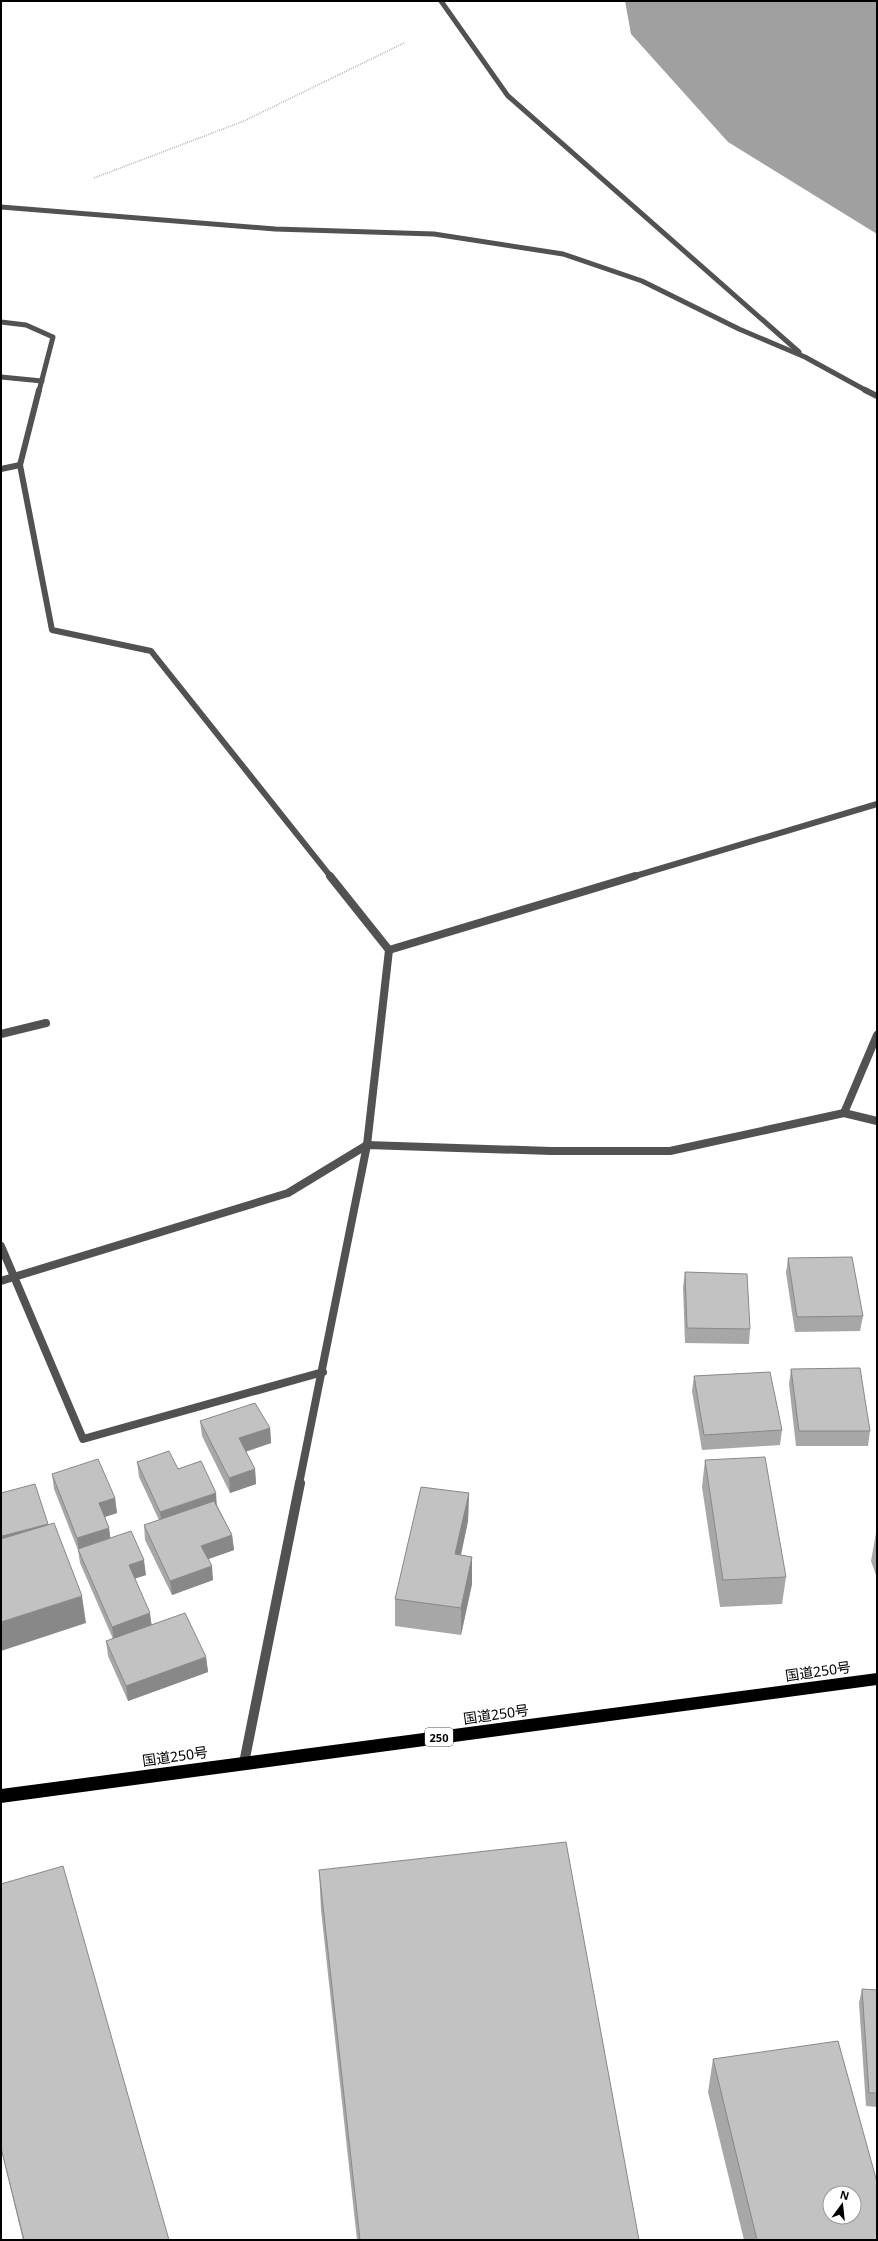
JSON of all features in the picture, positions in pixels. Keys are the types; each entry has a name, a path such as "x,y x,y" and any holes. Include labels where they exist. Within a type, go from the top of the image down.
{"highway":[{"name":"国道250号","path":"1,1796 877,1679"}],"street":[{"path":"441,1 508,96 805,357"},
{"path":"1,207 275,229 434,234 563,254 642,281 739,329 805,357 877,396"},
{"path":"1,322 26,325 53,337 20,465 52,630 151,651 389,950 367,1145 244,1763"},
{"path":"1,377 42,381"},
{"path":"1,469 20,465"},
{"path":"389,950 877,804"},
{"path":"1,1034 46,1023"},
{"path":"844,1112 877,1034"},
{"path":"1,1281 288,1194 367,1145 551,1151 670,1151 844,1112 877,1121"},
{"path":"1,1246 82,1439 323,1372"}],"path":[{"path":"90,180 244,121 404,43"}],"shaded area":[{"path":"625,1 877,1 877,234 728,142 631,34"}],"building":[{"path":"852,1257 863,1316 797,1317 788,1258"},
{"path":"685,1272 747,1274 750,1329 687,1328"},
{"path":"860,1368 870,1431 799,1431 791,1369"},
{"path":"770,1372 782,1430 704,1435 694,1376"},
{"path":"255,1403 270,1428 239,1438 255,1469 229,1478 200,1421"},
{"path":"169,1451 178,1469 201,1461 216,1493 160,1512 137,1462"},
{"path":"765,1457 786,1577 723,1580 705,1460"},
{"path":"98,1459 115,1498 99,1503 109,1528 77,1538 52,1474"},
{"path":"35,1484 48,1524 2,1536 1,1493"},
{"path":"421,1487 469,1493 455,1554 472,1557 461,1608 395,1599"},
{"path":"214,1501 232,1535 201,1546 212,1566 170,1581 144,1525"},
{"path":"54,1523 82,1596 1,1622 1,1539"},
{"path":"131,1531 144,1560 129,1565 150,1613 112,1627 78,1549"},
{"path":"185,1613 206,1657 126,1686 106,1641"},
{"path":"566,1842 639,2240 360,2240 319,1870"},
{"path":"63,1866 169,2240 24,2240 1,2148 1,1884"},
{"path":"862,1989 877,1990 877,2093 869,2093"},
{"path":"838,2041 877,2182 877,2240 757,2240 713,2059"}]}
